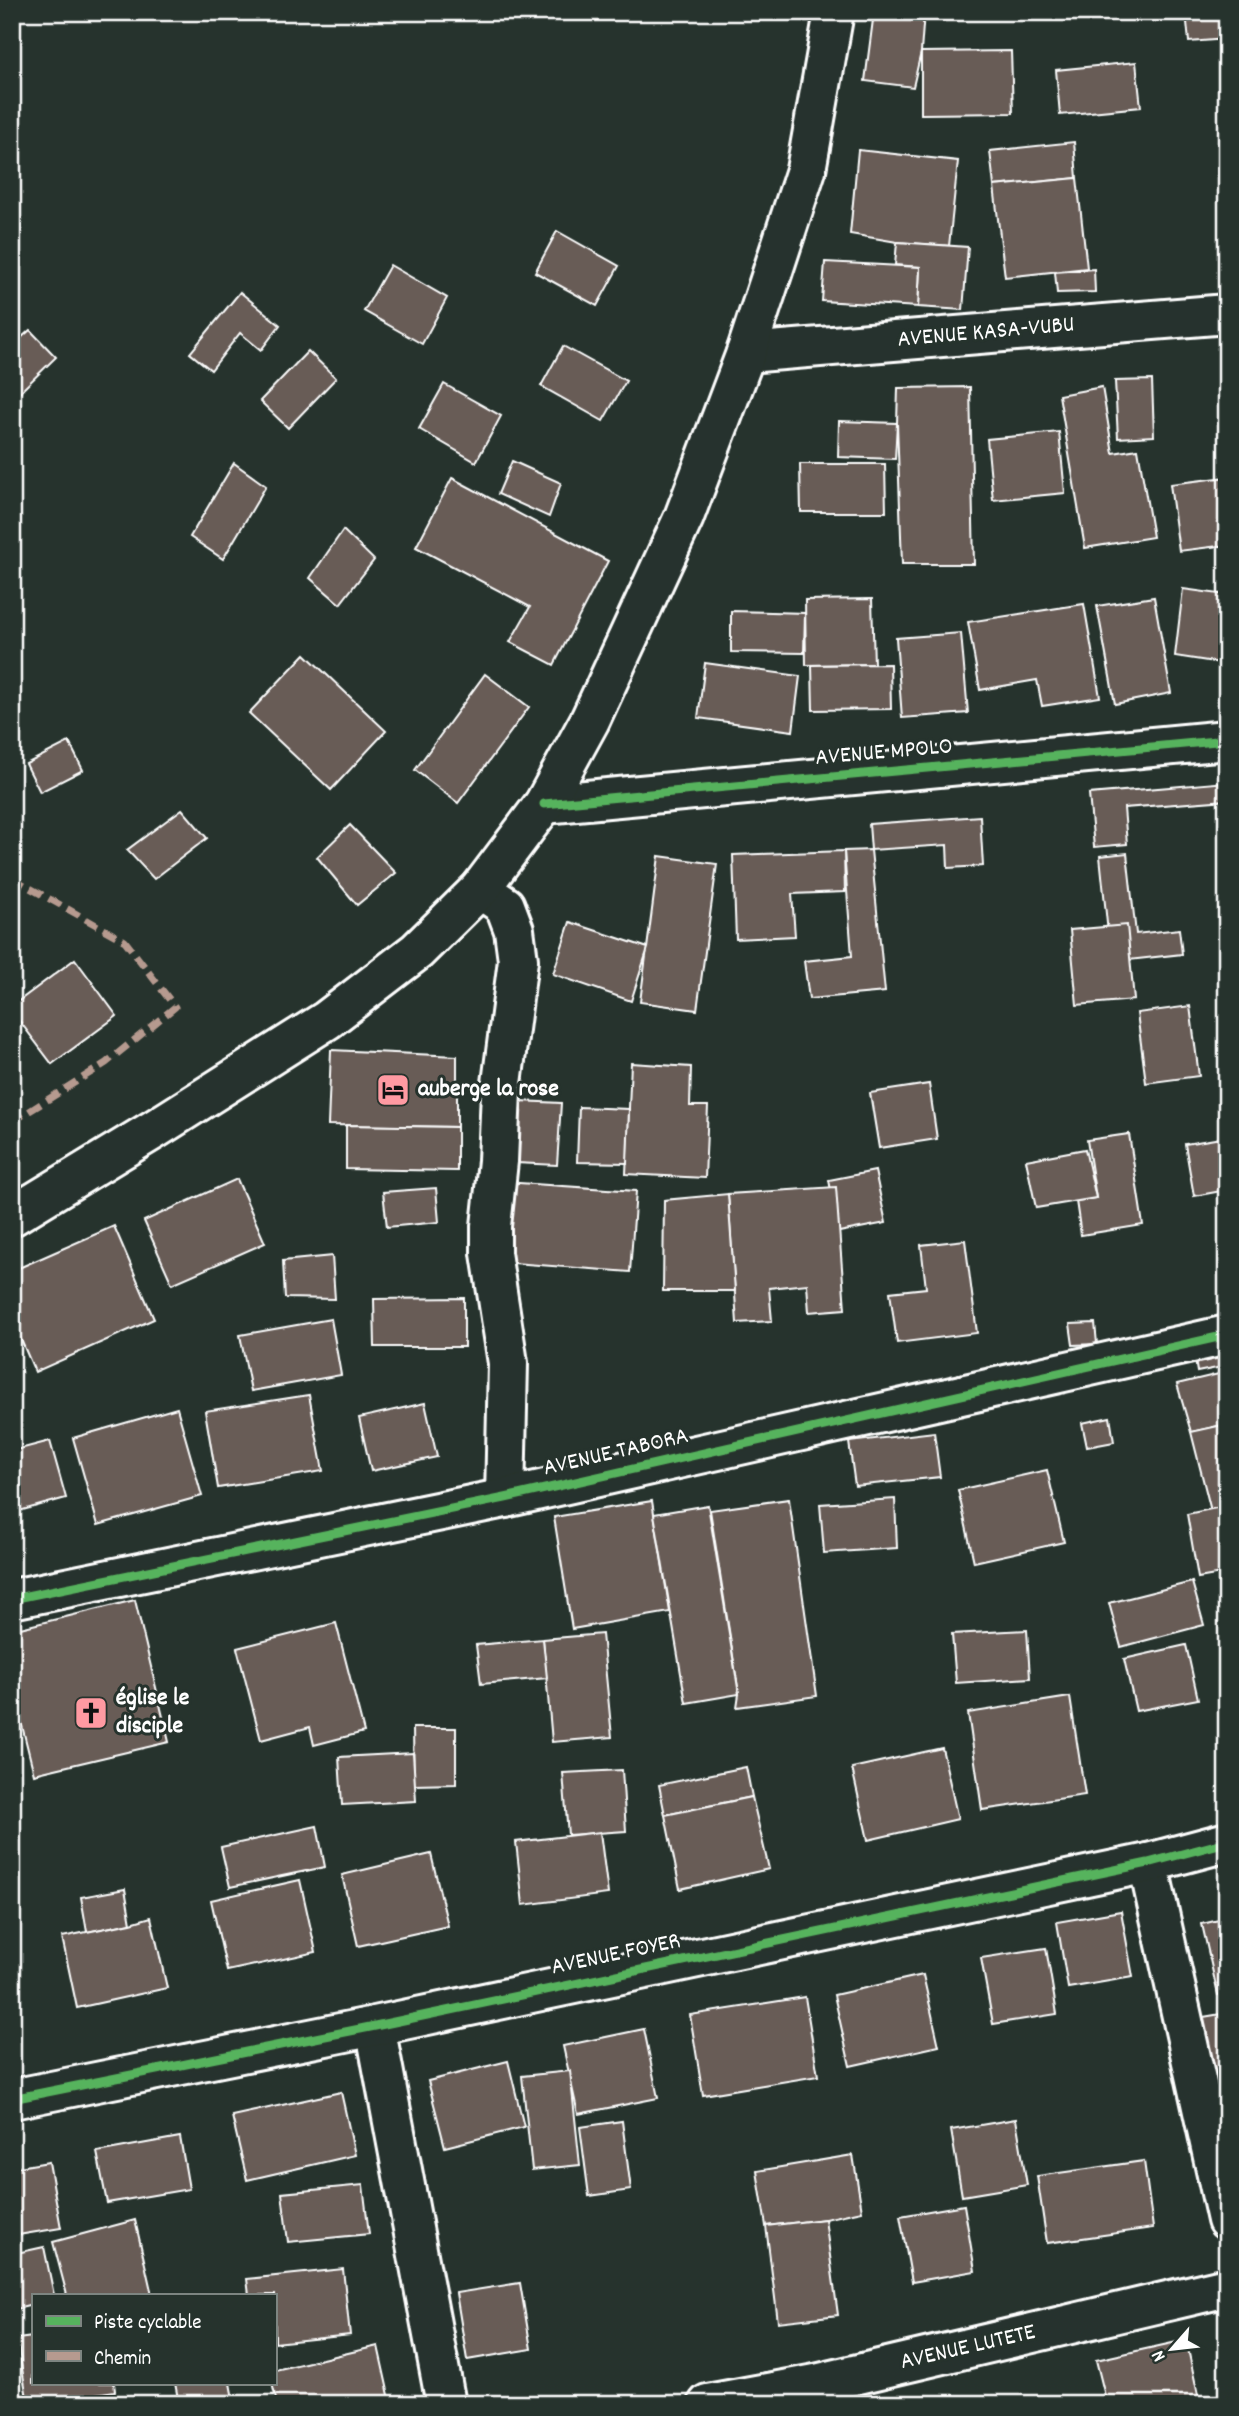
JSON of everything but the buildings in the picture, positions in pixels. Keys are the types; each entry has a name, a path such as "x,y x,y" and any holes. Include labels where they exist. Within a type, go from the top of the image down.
{"main road":[{"path":"12,1216 327,1020 417,951 480,889 544,804 590,720 684,517 746,353 806,170 834,12"},
{"name":"AVENUE KASA-VUBU","path":"746,353 1227,314"},
{"name":"AVENUE MPOLO","path":"544,804 1227,740"},
{"path":"480,889 505,906 514,930 518,961 500,1091 498,1161 491,1226 491,1253 508,1363 505,1497"},
{"name":"AVENUE TABORA","path":"12,1599 505,1497 1227,1335"},
{"name":"AVENUE FOYER","path":"12,2099 375,2026 1148,1863 1227,1842"},
{"path":"1148,1863 1227,2220"},
{"path":"375,2026 446,2404"},
{"name":"AVENUE LUTETE","path":"708,2404 816,2384 1227,2287"}],"marked path":[{"path":"12,878 125,941 175,1007 106,1063 12,1122"}],"cycle path":[{"path":"544,804 1227,740"},
{"path":"12,1599 505,1498 1227,1335"},
{"path":"12,2099 375,2026 1148,1863 1227,1842"}],"place":[{"name":"auberge la rose","path":"393,1090"},
{"name":"église le disciple","path":"91,1713"}]}
